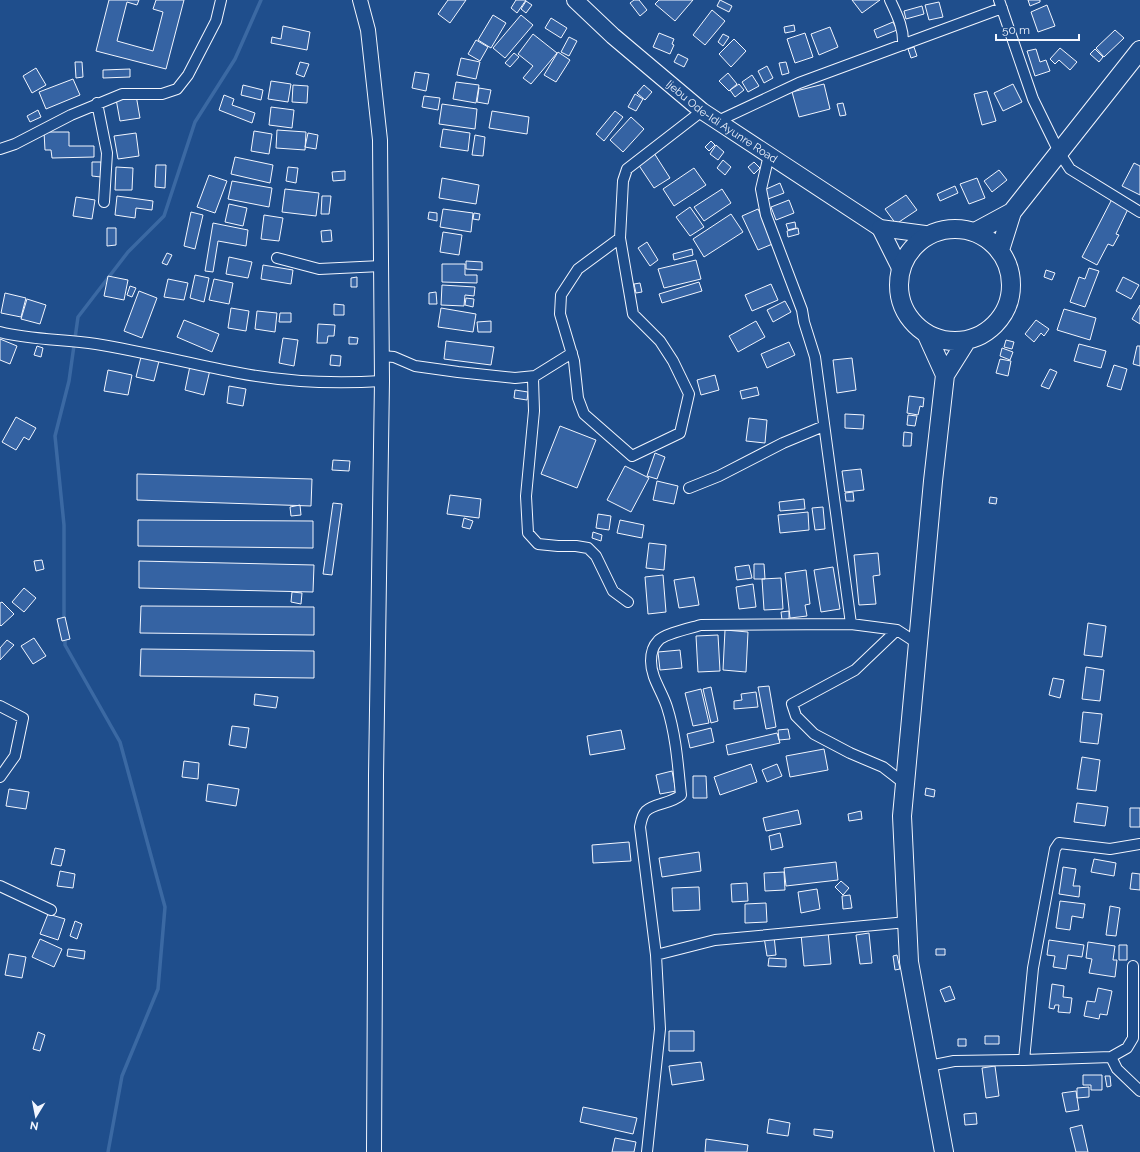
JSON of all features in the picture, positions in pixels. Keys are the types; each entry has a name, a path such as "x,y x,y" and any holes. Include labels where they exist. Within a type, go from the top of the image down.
{"highway":[{"path":"1000,250 1012,212 1140,50"},
{"path":"975,232 1012,212"},
{"path":"955,228 975,232 985,236 1000,250 1010,269 1012,289 1007,309 1001,318 986,332 967,340 946,340 936,338 926,333 911,319 901,301 899,291 901,270 910,251 925,234 955,228"},
{"path":"926,333 945,375"},
{"path":"944,1152 909,962 902,816 945,375 967,340"}],"main road":[{"path":"360,0 368,30 380,140 382,381 376,776 374,1152"},
{"name":"Ijebu Ode-Idi Ayunre Road","path":"575,0 613,36 702,111 880,228"},
{"path":"880,228 925,234"},
{"path":"880,228 901,270"}],"street":[{"path":"0,149 15,144 97,103 122,94 162,94 176,89 188,76 216,21 221,0"},
{"path":"890,0 900,20 903,45"},
{"path":"718,121 799,83 903,45 1000,4 1033,99 1059,152 1070,169 1140,212"},
{"path":"97,103 107,153 104,202"},
{"path":"620,238 578,269 561,295 560,314 574,361 578,398 584,414 632,456 680,433 689,394 673,361 660,341 633,314 620,238 623,181 627,169 702,111"},
{"path":"769,154 761,189 766,215 802,310 804,322 815,357 851,624"},
{"path":"277,258 319,269 381,266"},
{"path":"0,332 35,339 62,340 96,344 240,373 298,381 349,383 382,381"},
{"path":"382,356 394,357 415,366 515,378 535,376 572,353"},
{"path":"535,376 533,379 534,411 526,496 528,533 538,544 588,548 596,556 613,591 628,602"},
{"path":"689,488 719,476 783,443 824,426"},
{"path":"647,1152 660,1029 656,954 640,827 643,815 646,811 674,801 681,795 673,732 667,706 657,686 652,670 652,650 658,640 677,632 701,625 851,624 897,630 918,643"},
{"path":"897,630 855,670 792,704 796,716 814,734 850,753 883,767 905,784"},
{"path":"0,706 23,718 15,756 0,777"},
{"path":"1024,1060 1033,968 1055,849 1059,843 1110,849 1140,844"},
{"path":"0,886 52,910"},
{"path":"656,954 715,940 907,922"},
{"path":"929,1066 954,1061 1111,1057 1127,1048 1133,1038 1133,966"},
{"path":"1111,1057 1117,1069 1140,1091"}],"building":[{"path":"109,0 139,0 137,5 127,2 117,41 153,51 163,12 153,9 156,0 184,0 166,69 96,51"},
{"path":"448,0 466,0 450,23 438,14"},
{"path":"516,0 526,0 517,13 511,8"},
{"path":"634,0 639,0 647,10 640,16 630,3"},
{"path":"659,0 693,0 675,21 655,4"},
{"path":"720,0 732,6 729,12 717,6"},
{"path":"852,0 880,0 862,13"},
{"path":"1028,0 1040,0 1040,2 1030,6"},
{"path":"526,1 532,5 526,13 521,9"},
{"path":"939,2 943,17 929,20 925,5"},
{"path":"1047,5 1055,26 1038,32 1031,12"},
{"path":"922,6 924,14 906,19 904,11"},
{"path":"712,10 725,21 705,45 693,35"},
{"path":"493,15 506,23 491,48 478,40"},
{"path":"521,15 533,25 505,58 493,48"},
{"path":"551,18 567,28 561,38 545,28"},
{"path":"893,22 897,30 877,38 874,30"},
{"path":"794,25 795,31 785,33 784,27"},
{"path":"283,26 310,32 307,50 271,43 272,37 281,39"},
{"path":"830,27 838,47 819,55 811,34"},
{"path":"1115,30 1124,38 1104,57 1096,48"},
{"path":"659,33 674,39 672,44 674,45 670,54 653,47"},
{"path":"805,33 813,57 795,63 787,39"},
{"path":"533,34 557,53 531,84 523,78 533,66 518,54"},
{"path":"723,34 729,37 723,46 718,42"},
{"path":"569,37 577,41 569,56 561,52"},
{"path":"734,39 746,51 731,67 719,54"},
{"path":"476,40 488,47 480,61 468,54"},
{"path":"914,47 917,56 911,58 908,49"},
{"path":"1060,48 1077,62 1070,70 1059,60 1055,64 1050,59"},
{"path":"1036,49 1040,62 1046,60 1050,71 1035,76 1027,51"},
{"path":"1095,49 1103,57 1099,62 1090,54"},
{"path":"558,52 570,60 556,82 544,75"},
{"path":"514,53 519,57 510,67 505,63"},
{"path":"678,54 688,59 684,67 674,62"},
{"path":"461,58 480,62 476,79 457,75"},
{"path":"75,62 82,62 83,77 76,78"},
{"path":"300,62 309,64 304,77 296,74"},
{"path":"786,62 789,73 782,75 779,63"},
{"path":"767,66 773,78 764,83 758,71"},
{"path":"36,68 46,85 32,93 23,76"},
{"path":"130,69 130,77 103,78 103,70"},
{"path":"415,72 429,74 426,91 412,88"},
{"path":"728,73 737,84 729,91 719,81"},
{"path":"752,75 759,86 748,92 742,82"},
{"path":"73,79 80,95 46,109 39,92"},
{"path":"271,81 291,84 288,102 268,99"},
{"path":"456,82 479,85 476,103 453,99"},
{"path":"739,84 744,90 735,97 730,90"},
{"path":"824,84 830,109 799,117 792,92"},
{"path":"1013,84 1022,102 1003,111 994,93"},
{"path":"243,85 263,90 261,100 241,95"},
{"path":"293,85 308,86 307,103 292,102"},
{"path":"644,85 652,92 645,100 637,93"},
{"path":"479,88 491,90 488,104 477,102"},
{"path":"987,91 996,121 982,125 974,94"},
{"path":"635,94 643,99 636,111 628,107"},
{"path":"136,95 140,118 120,121 116,99"},
{"path":"224,95 234,99 232,105 255,113 252,123 219,110"},
{"path":"424,96 440,98 438,110 422,107"},
{"path":"843,103 846,115 840,116 837,104"},
{"path":"442,104 477,109 475,129 439,124"},
{"path":"271,107 294,110 292,128 269,125"},
{"path":"38,110 41,117 30,122 27,116"},
{"path":"492,111 529,117 527,134 489,128"},
{"path":"615,111 623,117 604,141 596,134"},
{"path":"631,117 644,129 623,152 610,140"},
{"path":"443,129 470,133 468,151 440,147"},
{"path":"277,130 306,132 305,150 276,148"},
{"path":"254,131 272,134 269,154 251,151"},
{"path":"44,132 69,132 69,146 94,146 94,157 52,158 51,150 45,150"},
{"path":"136,133 139,156 118,159 114,136"},
{"path":"308,133 318,135 316,149 305,147"},
{"path":"475,135 485,137 483,156 472,155"},
{"path":"711,141 715,145 709,151 705,147"},
{"path":"716,145 724,152 718,160 710,154"},
{"path":"654,153 670,178 654,188 638,164"},
{"path":"235,157 273,165 270,183 231,174"},
{"path":"723,160 731,167 725,175 717,168"},
{"path":"92,162 101,162 101,177 92,176"},
{"path":"754,162 760,168 754,174 748,167"},
{"path":"1134,163 1140,166 1140,195 1122,186"},
{"path":"156,165 166,165 165,188 155,187"},
{"path":"116,167 133,168 132,190 115,190"},
{"path":"288,167 298,168 296,183 286,181"},
{"path":"694,168 706,185 674,206 663,189"},
{"path":"999,170 1007,180 992,192 984,181"},
{"path":"345,171 345,180 333,181 332,172"},
{"path":"209,175 227,181 215,213 197,207"},
{"path":"442,178 479,185 476,204 439,198"},
{"path":"977,178 985,198 969,204 960,184"},
{"path":"232,181 272,188 269,207 228,199"},
{"path":"780,183 784,193 768,199 764,190"},
{"path":"955,186 958,193 940,201 937,194"},
{"path":"285,189 319,193 316,216 282,212"},
{"path":"722,189 731,203 704,221 694,207"},
{"path":"906,195 917,210 896,224 885,209"},
{"path":"117,196 153,201 152,210 136,208 135,218 115,215"},
{"path":"322,196 331,196 329,214 321,214"},
{"path":"76,197 95,200 92,219 73,216"},
{"path":"1112,199 1129,207 1116,234 1119,235 1113,246 1108,244 1097,265 1082,257"},
{"path":"789,200 794,213 776,220 771,207"},
{"path":"229,204 247,208 243,226 225,222"},
{"path":"690,207 704,227 690,236 676,217"},
{"path":"443,209 473,213 471,232 440,227"},
{"path":"758,209 775,243 758,250 742,216"},
{"path":"191,212 203,215 195,249 184,246"},
{"path":"429,212 437,213 437,221 428,219"},
{"path":"474,213 480,214 479,220 473,219"},
{"path":"731,214 743,232 704,257 693,239"},
{"path":"264,215 283,218 279,241 261,239"},
{"path":"795,222 796,228 788,230 786,224"},
{"path":"213,223 248,230 246,246 218,241 213,272 205,271"},
{"path":"107,228 116,228 116,245 107,246"},
{"path":"798,228 799,234 788,237 787,231"},
{"path":"331,230 332,241 322,242 321,231"},
{"path":"443,232 462,235 459,255 440,252"},
{"path":"647,242 658,260 650,266 638,248"},
{"path":"692,249 693,255 674,260 673,254"},
{"path":"167,253 172,255 167,265 162,263"},
{"path":"229,257 252,262 248,278 226,274"},
{"path":"696,260 701,279 664,288 658,269"},
{"path":"466,261 482,262 482,270 466,269"},
{"path":"442,264 465,264 465,275 477,275 477,283 442,282"},
{"path":"263,265 293,270 291,284 261,279"},
{"path":"1089,268 1099,271 1085,307 1070,302 1079,277 1085,279"},
{"path":"1046,270 1055,273 1052,280 1044,277"},
{"path":"195,275 209,278 204,302 190,298"},
{"path":"108,276 128,280 124,300 104,296"},
{"path":"357,277 357,287 351,287 351,278"},
{"path":"1123,277 1139,285 1131,299 1116,291"},
{"path":"168,279 188,283 184,300 164,297"},
{"path":"214,279 233,283 229,304 209,300"},
{"path":"699,282 702,291 662,303 659,294"},
{"path":"640,283 642,292 636,293 634,284"},
{"path":"771,284 778,300 752,311 745,295"},
{"path":"442,285 475,287 474,296 465,295 464,306 441,305"},
{"path":"130,286 136,288 132,297 127,295"},
{"path":"139,291 157,298 142,338 124,331"},
{"path":"436,292 437,304 429,304 429,293"},
{"path":"5,293 26,298 21,317 1,313"},
{"path":"466,298 474,299 473,307 465,305"},
{"path":"27,299 46,305 40,324 21,319"},
{"path":"785,301 791,312 773,322 767,310"},
{"path":"334,304 344,305 344,315 334,315"},
{"path":"1140,305 1140,324 1132,319"},
{"path":"231,308 249,311 246,331 228,328"},
{"path":"441,308 476,314 473,332 438,327"},
{"path":"1064,309 1096,318 1090,340 1057,330"},
{"path":"257,311 277,313 275,332 255,329"},
{"path":"280,313 291,313 291,322 279,322"},
{"path":"184,320 219,334 212,352 177,337"},
{"path":"1036,320 1049,329 1044,336 1041,333 1034,342 1025,334"},
{"path":"491,321 491,332 478,332 477,322"},
{"path":"756,321 765,337 738,352 729,336"},
{"path":"318,324 335,325 334,336 328,336 327,343 317,343"},
{"path":"349,337 358,338 357,344 349,344"},
{"path":"283,338 298,340 294,366 279,363"},
{"path":"0,339 17,346 10,364 0,360"},
{"path":"1006,340 1014,342 1012,349 1004,347"},
{"path":"446,341 494,347 491,365 444,359"},
{"path":"789,342 795,355 767,368 761,354"},
{"path":"1079,344 1106,351 1101,368 1074,361"},
{"path":"37,346 43,348 41,357 34,355"},
{"path":"1137,346 1140,346 1140,366 1133,364"},
{"path":"1002,348 1013,352 1010,360 1000,356"},
{"path":"331,355 341,356 340,366 330,365"},
{"path":"141,357 159,361 154,381 136,377"},
{"path":"852,358 856,390 837,393 833,360"},
{"path":"1000,359 1011,361 1008,376 996,373"},
{"path":"1114,365 1127,369 1121,390 1107,386"},
{"path":"190,366 210,370 204,395 185,390"},
{"path":"1050,369 1057,372 1049,389 1041,386"},
{"path":"108,370 132,375 128,395 104,391"},
{"path":"715,375 719,390 701,395 697,380"},
{"path":"229,386 246,389 243,406 227,403"},
{"path":"757,387 759,395 742,399 740,391"},
{"path":"515,390 528,392 527,400 514,398"},
{"path":"909,396 924,398 923,407 920,406 918,415 907,413"},
{"path":"845,414 864,415 863,429 845,428"},
{"path":"908,415 917,416 915,426 907,425"},
{"path":"16,417 36,428 29,440 24,437 16,450 2,442"},
{"path":"749,418 767,420 765,443 746,441"},
{"path":"560,426 596,440 577,488 541,474"},
{"path":"904,432 912,433 911,446 903,446"},
{"path":"655,453 665,457 657,479 647,476"},
{"path":"333,460 350,461 349,471 332,470"},
{"path":"625,466 649,478 631,512 607,500"},
{"path":"861,469 864,490 845,492 842,471"},
{"path":"137,474 312,479 311,506 137,500"},
{"path":"657,481 678,486 674,504 653,500"},
{"path":"853,492 854,501 846,501 845,493"},
{"path":"450,495 481,499 479,518 447,514"},
{"path":"990,497 997,498 996,504 989,503"},
{"path":"804,499 805,509 780,511 779,502"},
{"path":"333,503 342,504 332,575 323,574"},
{"path":"300,505 301,515 291,516 290,507"},
{"path":"823,507 825,529 815,530 812,508"},
{"path":"808,512 809,530 780,533 778,515"},
{"path":"598,514 611,516 609,530 596,528"},
{"path":"464,518 473,521 470,529 462,527"},
{"path":"138,520 313,521 313,548 138,546"},
{"path":"620,520 644,525 642,538 617,533"},
{"path":"593,532 602,535 601,541 592,538"},
{"path":"649,543 666,545 664,570 646,568"},
{"path":"878,553 880,575 873,576 876,604 859,605 854,555"},
{"path":"42,560 44,569 36,571 34,561"},
{"path":"139,561 314,565 313,592 139,588"},
{"path":"754,564 764,564 765,579 754,579"},
{"path":"749,565 752,578 737,580 735,567"},
{"path":"833,567 840,609 821,612 814,570"},
{"path":"806,570 810,604 805,605 807,616 790,618 785,573"},
{"path":"663,575 666,612 648,614 645,577"},
{"path":"694,577 699,605 679,608 674,580"},
{"path":"781,578 783,609 764,610 762,579"},
{"path":"753,584 756,607 739,609 736,587"},
{"path":"24,588 36,598 24,612 12,602"},
{"path":"292,592 302,593 301,604 291,602"},
{"path":"2,602 14,614 1,626 0,603"},
{"path":"141,606 314,607 314,635 140,633"},
{"path":"789,611 789,619 782,620 781,612"},
{"path":"65,617 70,639 62,641 57,619"},
{"path":"1088,623 1106,626 1102,657 1084,655"},
{"path":"725,630 748,632 746,672 723,670"},
{"path":"718,635 720,671 698,672 696,636"},
{"path":"34,638 46,656 33,664 21,646"},
{"path":"7,640 14,645 0,660 0,648"},
{"path":"141,649 314,651 314,678 140,676"},
{"path":"680,650 682,668 660,670 658,652"},
{"path":"1086,667 1104,670 1100,701 1082,699"},
{"path":"1053,678 1064,680 1060,698 1049,695"},
{"path":"769,686 776,727 766,729 758,687"},
{"path":"711,687 718,721 711,723 703,689"},
{"path":"701,689 709,723 693,726 685,693"},
{"path":"756,692 758,707 734,709 734,701 742,700 741,694"},
{"path":"255,694 278,697 276,708 254,705"},
{"path":"1083,712 1102,714 1098,744 1080,742"},
{"path":"232,726 249,728 246,748 229,745"},
{"path":"711,728 714,742 690,748 687,734"},
{"path":"788,729 790,739 779,740 778,730"},
{"path":"621,730 625,749 590,755 587,736"},
{"path":"777,733 780,743 728,755 726,745"},
{"path":"824,749 828,770 790,777 786,756"},
{"path":"1082,757 1100,760 1096,791 1077,789"},
{"path":"184,761 199,763 198,779 182,777"},
{"path":"751,764 757,782 720,795 714,777"},
{"path":"777,764 782,776 767,782 762,770"},
{"path":"672,771 676,791 660,794 656,775"},
{"path":"693,776 706,776 707,798 693,798"},
{"path":"208,784 239,789 236,806 206,801"},
{"path":"926,788 935,790 934,797 925,795"},
{"path":"9,789 29,792 26,809 6,806"},
{"path":"1077,803 1108,807 1105,826 1074,822"},
{"path":"1130,808 1140,808 1140,827 1130,827"},
{"path":"798,810 801,824 766,831 763,818"},
{"path":"861,811 862,819 849,821 848,814"},
{"path":"780,833 783,847 771,850 769,836"},
{"path":"629,842 631,861 593,863 592,845"},
{"path":"55,848 65,850 61,866 51,864"},
{"path":"699,852 701,871 662,877 659,858"},
{"path":"1094,859 1116,863 1114,876 1091,872"},
{"path":"836,862 838,880 786,886 784,868"},
{"path":"1063,867 1076,869 1073,886 1080,886 1079,897 1059,894"},
{"path":"60,871 75,874 73,888 57,886"},
{"path":"784,872 785,890 765,891 764,873"},
{"path":"1132,873 1140,874 1140,890 1130,889"},
{"path":"841,881 849,888 843,895 835,887"},
{"path":"747,883 748,901 732,902 731,884"},
{"path":"699,887 700,910 673,911 672,888"},
{"path":"817,889 820,909 801,913 798,892"},
{"path":"850,895 852,908 843,909 842,896"},
{"path":"1060,901 1085,904 1083,918 1072,916 1070,930 1056,928"},
{"path":"766,903 767,922 745,923 745,904"},
{"path":"1110,906 1120,908 1116,936 1106,935"},
{"path":"48,914 65,919 58,940 40,934"},
{"path":"75,921 82,924 77,939 70,936"},
{"path":"828,931 831,964 804,966 801,934"},
{"path":"869,933 872,963 860,964 856,935"},
{"path":"774,936 776,955 767,956 764,937"},
{"path":"40,939 62,949 54,967 32,957"},
{"path":"1049,940 1084,945 1082,957 1068,955 1066,969 1053,967 1055,956 1047,955"},
{"path":"1088,942 1115,946 1113,960 1117,960 1115,977 1089,973 1092,959 1086,958"},
{"path":"1119,945 1127,945 1127,960 1119,960"},
{"path":"68,949 85,951 84,959 67,956"},
{"path":"936,949 945,949 945,955 936,955"},
{"path":"9,954 26,957 22,978 5,975"},
{"path":"897,955 900,969 895,970 893,956"},
{"path":"769,958 786,959 786,967 768,966"},
{"path":"1052,984 1064,986 1063,997 1072,998 1070,1013 1058,1012 1059,1005 1055,1005 1054,1009 1049,1008"},
{"path":"950,986 955,999 945,1002 940,990"},
{"path":"1098,988 1112,991 1107,1015 1100,1014 1099,1019 1084,1016 1087,1001 1095,1002"},
{"path":"669,1031 694,1031 694,1051 669,1051"},
{"path":"38,1032 45,1035 40,1051 33,1049"},
{"path":"985,1036 999,1036 999,1044 985,1044"},
{"path":"958,1039 966,1039 966,1046 958,1046"},
{"path":"701,1062 704,1080 672,1085 669,1066"},
{"path":"995,1066 999,1096 986,1098 982,1068"},
{"path":"1083,1075 1102,1075 1102,1090 1091,1090 1091,1085 1083,1085"},
{"path":"1105,1076 1110,1076 1111,1086 1107,1087"},
{"path":"1089,1087 1089,1097 1077,1098 1077,1088"},
{"path":"1076,1091 1079,1110 1066,1112 1062,1093"},
{"path":"583,1107 637,1118 633,1134 580,1122"},
{"path":"976,1113 977,1124 965,1125 964,1114"},
{"path":"769,1119 790,1123 788,1136 767,1133"},
{"path":"1082,1125 1088,1152 1076,1152 1070,1128"},
{"path":"814,1129 833,1131 832,1138 814,1135"},
{"path":"615,1138 636,1142 634,1152 612,1152"},
{"path":"706,1139 748,1145 747,1152 705,1152"}],"waterway":[{"path":"64,622 64,525 55,436 69,381 78,317 128,252 164,216 195,122 235,59 261,0"},
{"path":"65,636 65,645 120,742 165,907 158,989 122,1076 108,1152"}]}
